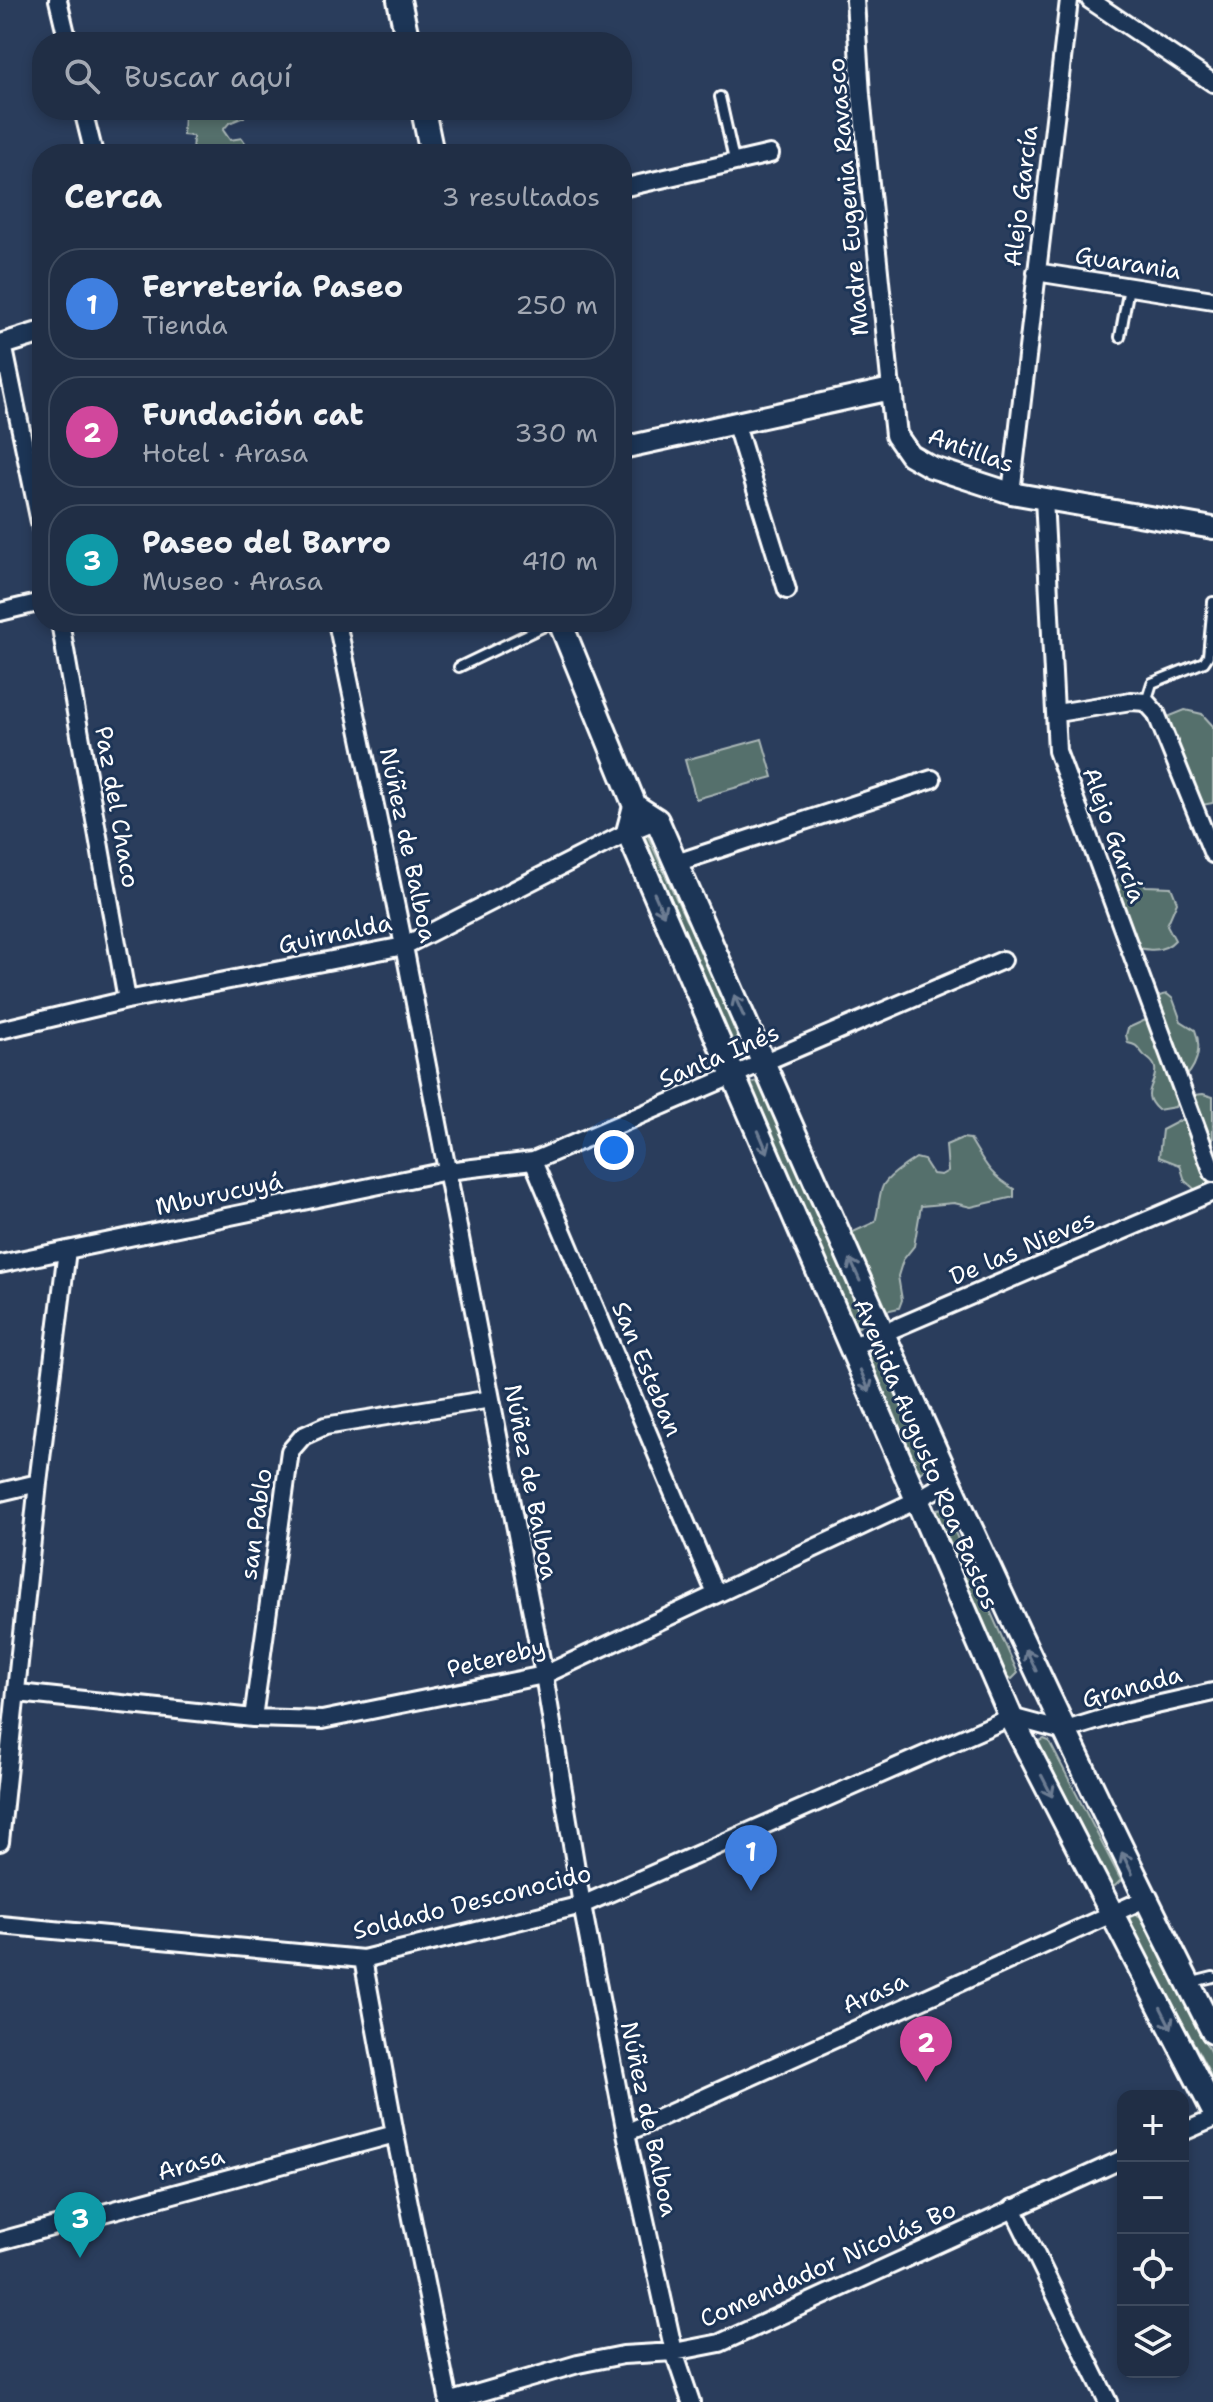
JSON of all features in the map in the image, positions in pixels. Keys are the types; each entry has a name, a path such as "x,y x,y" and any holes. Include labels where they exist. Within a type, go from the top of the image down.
{"main road":[{"path":"399,0 406,32"},
{"path":"425,120 430,144"},
{"path":"564,632 635,806 657,820"},
{"path":"628,832 635,806"},
{"name":"Avenida Augusto Roa Bastos","path":"657,820 948,1482 1063,1731 1213,2032"},
{"name":"Avenida Augusto Roa Bastos","path":"628,832 1011,1717 1213,2110"}],"street":[{"path":"58,0 66,32"},
{"name":"Madre Eugenia Ravasco","path":"855,0 861,95 891,389"},
{"name":"Alejo García","path":"1011,493 1069,0"},
{"path":"1090,0 1213,83"},
{"path":"86,120 92,144"},
{"path":"632,186 770,154"},
{"name":"Guarania","path":"1036,272 1213,300"},
{"path":"32,335 2,344 32,485"},
{"path":"632,446 891,389"},
{"name":"Antillas","path":"891,389 896,435 910,455 931,467 1011,493 1213,528"},
{"path":"735,422 787,590"},
{"name":"Alejo García","path":"1044,498 1057,751 1213,1173"},
{"path":"0,612 32,604"},
{"name":"Paz del Chaco","path":"62,632 127,1000"},
{"name":"Núñez de Balboa","path":"339,632 404,946 544,1675 582,1905 626,2133 674,2352 691,2402"},
{"path":"1057,713 1131,701 1146,702 1156,713 1213,854"},
{"path":"676,863 932,779"},
{"name":"Guirnalda","path":"0,1030 127,1000 404,946 657,820"},
{"name":"Santa Inés","path":"447,1171 533,1161 1003,960"},
{"name":"San Esteban","path":"533,1161 716,1594"},
{"name":"Mburucuyá","path":"0,1264 447,1171"},
{"name":"De las Nieves","path":"851,1347 1213,1192"},
{"path":"0,1842 7,1727 18,1693 38,1483 67,1250"},
{"name":"san Pablo","path":"253,1718 290,1451 303,1436 325,1426 491,1399"},
{"name":"Petereby","path":"18,1693 253,1718 322,1720 544,1675 917,1500 948,1482"},
{"path":"0,1492 38,1483"},
{"name":"Granada","path":"1063,1731 1134,1709 1213,1692"},
{"path":"1011,1717 1063,1731"},
{"name":"Soldado Desconocido","path":"0,1925 363,1959 582,1905 1011,1717"},
{"name":"Arasa","path":"626,2133 1145,1899"},
{"path":"363,1959 449,2402"},
{"path":"1189,2129 1213,2119"},
{"name":"Arasa","path":"0,2241 395,2134"},
{"name":"Comendador Nicolás Bo","path":"449,2402 578,2364 720,2343 1117,2162"},
{"path":"1013,2208 1108,2402"}],"lane":[{"path":"720,97 734,160"},
{"path":"1120,337 1129,287"},
{"path":"1146,702 1152,683 1204,662 1208,656 1213,602"},
{"path":"459,667 532,632"},
{"path":"1188,1984 1213,1977"}],"green space":[{"path":"184,120 236,120 223,130 230,140 242,138 246,144 193,144 193,136 183,135"},
{"path":"1185,710 1202,714 1213,726 1213,803 1202,805 1190,791 1185,759 1179,753 1167,724 1170,716"},
{"path":"762,739 773,777 696,799 685,760"},
{"path":"646,832 686,920 698,938 742,1039 735,1046 731,1044 720,1018 644,835"},
{"path":"1126,875 1146,886 1171,887 1177,902 1167,925 1175,940 1169,945 1150,950 1123,943 1111,883"},
{"path":"1167,994 1173,999 1181,1021 1195,1030 1198,1052 1190,1071 1180,1082 1175,1107 1158,1110 1152,1104 1149,1093 1155,1074 1154,1066 1137,1047 1128,1043 1126,1035 1128,1028 1150,1018 1156,999"},
{"path":"756,1081 761,1083 864,1321 859,1327 853,1325 750,1088"},
{"path":"1194,1095 1213,1097 1213,1193 1198,1192 1185,1181 1180,1165 1159,1157 1162,1130 1185,1118"},
{"path":"962,1138 970,1139 993,1173 1014,1189 1014,1197 971,1207 954,1203 921,1206 914,1246 903,1260 898,1276 902,1300 899,1308 881,1312 847,1239 853,1232 875,1222 882,1188 892,1176 916,1158 924,1160 933,1174 941,1175 948,1171 946,1145"},
{"path":"873,1350 878,1352 927,1465 922,1472 917,1471 867,1357"},
{"path":"944,1508 1018,1673 1012,1679 1007,1677 935,1514 937,1509"},
{"path":"1039,1741 1049,1741 1121,1880 1115,1886 1110,1885 1038,1746"},
{"path":"1140,1916 1213,2057 1213,2079 1129,1922 1130,1917"}],"place":[{"name":"Ferretería Paseo","path":"751,1891"},
{"name":"Fundación cat","path":"926,2082"},
{"name":"Paseo del Barro","path":"80,2258"}]}
